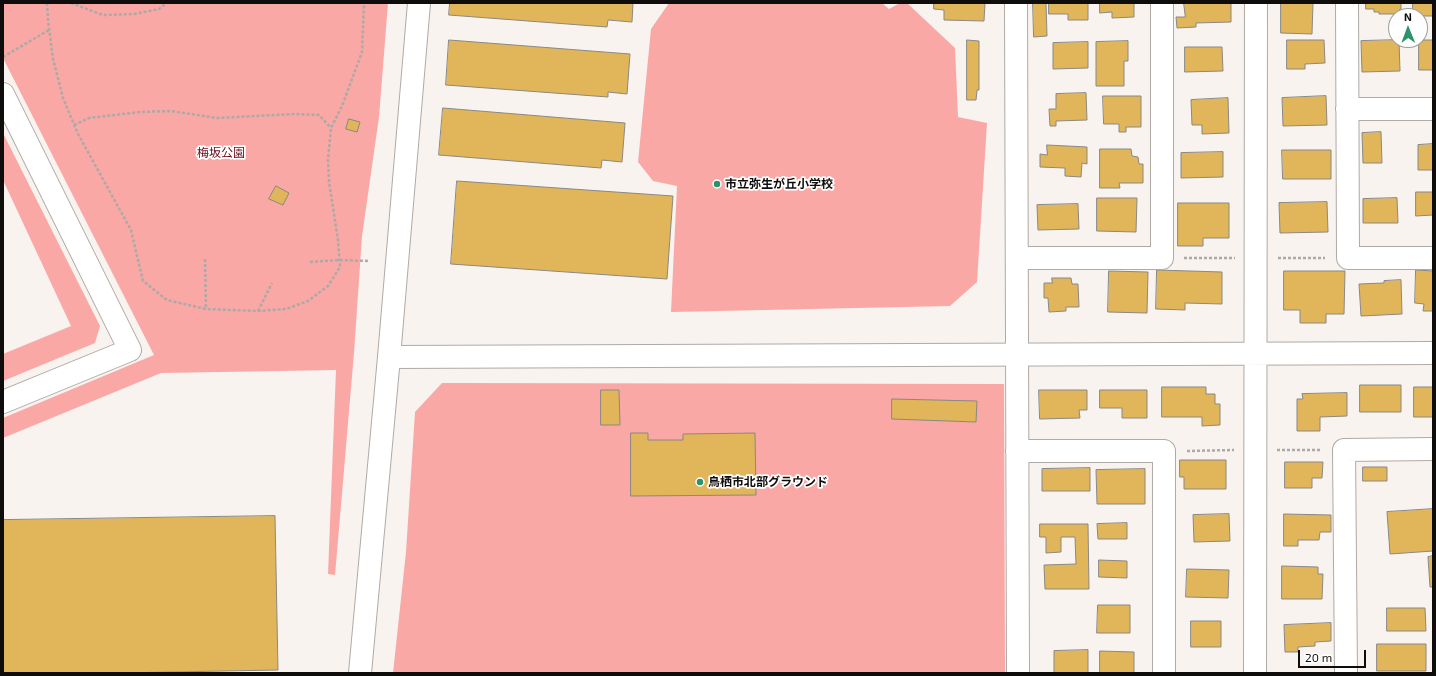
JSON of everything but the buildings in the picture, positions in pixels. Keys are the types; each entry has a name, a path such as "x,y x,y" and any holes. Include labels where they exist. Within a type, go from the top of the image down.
{"street":[{"path":"360,673 390,357 419,3"},
{"path":"1016,3 1018,673"},
{"path":"1017,258 1162,258 1162,3"},
{"path":"1255,673 1256,3"},
{"path":"1347,3 1348,258 1433,258"},
{"path":"3,94 130,350 3,402"},
{"path":"1347,109 1433,109"},
{"path":"390,357 1433,353"},
{"path":"1346,673 1344,450 1433,449"},
{"path":"1017,451 1164,451 1164,673"}],"path":[{"path":"47,3 53,59 63,98 74,125 131,230 143,281 167,300 206,309 258,311 286,309 308,301 328,286 340,267 328,160 331,128 342,106 362,52 364,3"},
{"path":"71,3 103,15 134,14 159,9 166,3"},
{"path":"3,57 49,30"},
{"path":"74,125 89,118 140,112 171,111 217,118 294,114 319,115 331,128"},
{"path":"1162,258 1239,258"},
{"path":"1277,258 1348,258"},
{"path":"205,259 206,309"},
{"path":"310,262 369,260"},
{"path":"258,311 272,283"}],"green space":[{"name":"梅坂公園","path":"3,3 388,3 379,117 362,236 354,353 335,575 328,574 336,370 161,373 3,438 3,418 154,355 3,58"},
{"path":"669,3 882,3 889,9 900,3 907,3 955,48 958,117 987,123 977,282 950,306 671,312 677,186 653,181 638,162 651,29"},
{"path":"3,133 100,326 95,343 3,381 3,354 71,326 3,180"},
{"name":"鳥栖市北部グラウンド","path":"442,383 1004,384 1005,673 393,673 406,552 415,412"}],"place":[{"name":"市立弥生が丘小学校","path":"717,184"},
{"name":"鳥栖市北部グラウンド","path":"700,482"}]}
